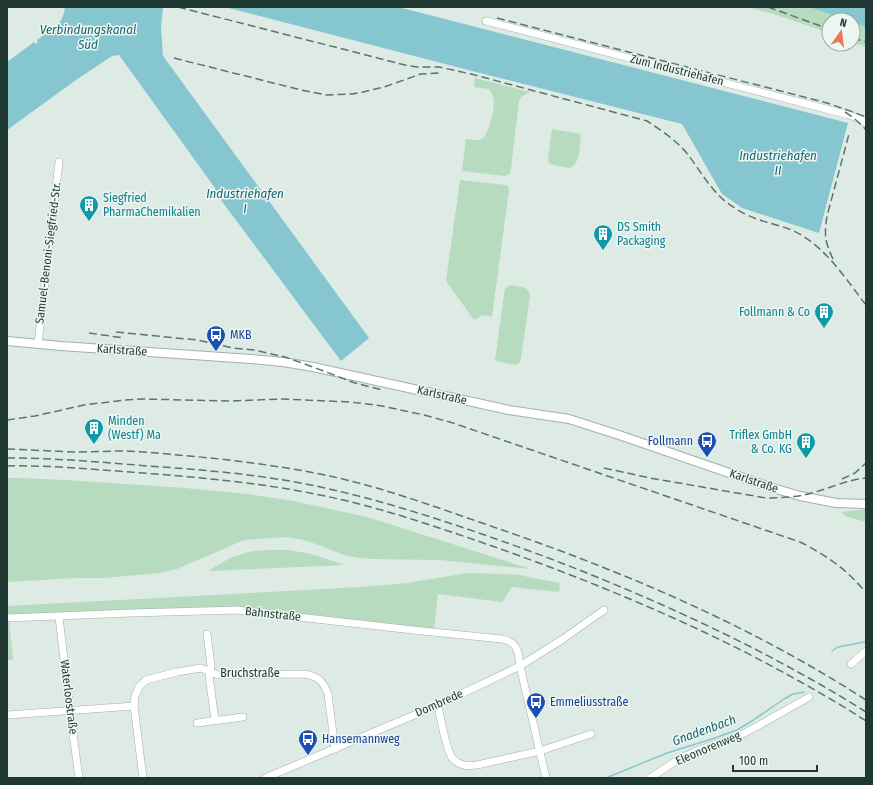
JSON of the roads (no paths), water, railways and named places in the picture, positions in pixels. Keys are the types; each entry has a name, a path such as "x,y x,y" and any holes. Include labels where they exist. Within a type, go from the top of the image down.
{"street":[{"name":"Zum Industriehafen","path":"486,21 849,115 860,119 866,124"},
{"name":"Samuel-Benoni-Siegfried-Str.","path":"38,344 59,162"},
{"name":"Karlstraße","path":"7,341 252,359 313,367 509,410 568,419 800,496 836,503 866,504"},
{"name":"Bahnstraße","path":"7,618 237,610 502,639 512,643 516,648 520,666"},
{"name":"Dombrede","path":"265,778 438,704 520,666 604,610"},
{"name":"Waterloostraße","path":"59,617 79,778"},
{"path":"207,634 211,666 209,676 215,720"},
{"path":"851,664 866,651"},
{"path":"520,666 546,778"},
{"name":"Bruchstraße","path":"134,706 135,696 139,687 146,680 177,672 201,668 218,675 305,674 314,676 320,680 328,694 335,749"},
{"name":"Eleonorenweg","path":"650,778 679,759 738,736 809,697"},
{"path":"438,704 449,751 453,759 459,764 468,766 540,751 591,734"},
{"path":"7,715 134,706 143,778"},
{"path":"198,723 244,717"}],"water":[{"path":"65,7 163,7 161,27 163,56 369,338 341,361 215,192 215,188 119,55 112,56 76,80 7,130 7,62 34,42 36,44 38,42 37,40 56,27 62,19"},
{"name":"Industriehafen II","path":"225,7 398,7 848,123 819,233 742,208 722,194 682,124"},
{"path":"809,7 866,7 866,27 861,25 861,12 824,12"}],"waterway":[{"name":"Gnadenbach","path":"832,651 838,647 866,641"},
{"name":"Gnadenbach","path":"606,778 667,753 737,730 784,699 793,694 804,692"}],"railway":[{"path":"178,7 405,65 417,67 439,67 471,74 647,121 667,135 685,151 714,190 729,204 750,216 794,231 816,246 834,264 866,305"},
{"path":"768,7 821,26"},
{"path":"497,18 827,103 866,117"},
{"path":"861,40 866,42"},
{"path":"174,58 301,90 327,95 363,92 384,87 421,74 441,73"},
{"path":"845,112 866,130"},
{"path":"833,259 828,248 825,233 826,223 849,134"},
{"path":"116,332 197,340 233,348 254,350 285,357 355,383 382,390"},
{"path":"89,333 124,338"},
{"path":"7,420 35,416 84,405 143,399 230,401 281,399 350,402 382,406 453,423 800,542 819,552 844,570 866,593"},
{"path":"7,449 75,452 126,451 223,459 325,475 384,490 532,540 631,578 727,622 774,646 821,672 866,700"},
{"path":"7,458 78,460 237,474 303,483 413,511 532,552 661,604 755,649 811,679 866,712"},
{"path":"842,479 855,473 866,463"},
{"path":"7,466 38,466 226,480 297,490 386,511 527,558 652,608 743,651 805,684 866,721"},
{"path":"604,468 650,478 766,498 789,497 806,494 845,482 866,478"}],"place":[{"name":"Siegfried PharmaChemikalien","path":"89,222"},
{"name":"DS Smith Packaging","path":"603,251"},
{"name":"Follmann & Co","path":"824,329"},
{"name":"MKB","path":"216,352"},
{"name":"Minden (Westf) Ma","path":"94,445"},
{"name":"Follmann","path":"707,458"},
{"name":"Triflex GmbH & Co. KG","path":"806,459"},
{"name":"Emmeliusstraße","path":"536,719"},
{"name":"Hansemannweg","path":"308,756"}],"water label":[{"name":"Verbindungskanal Süd","path":"88,36"},
{"name":"Industriehafen I","path":"245,200"}]}
